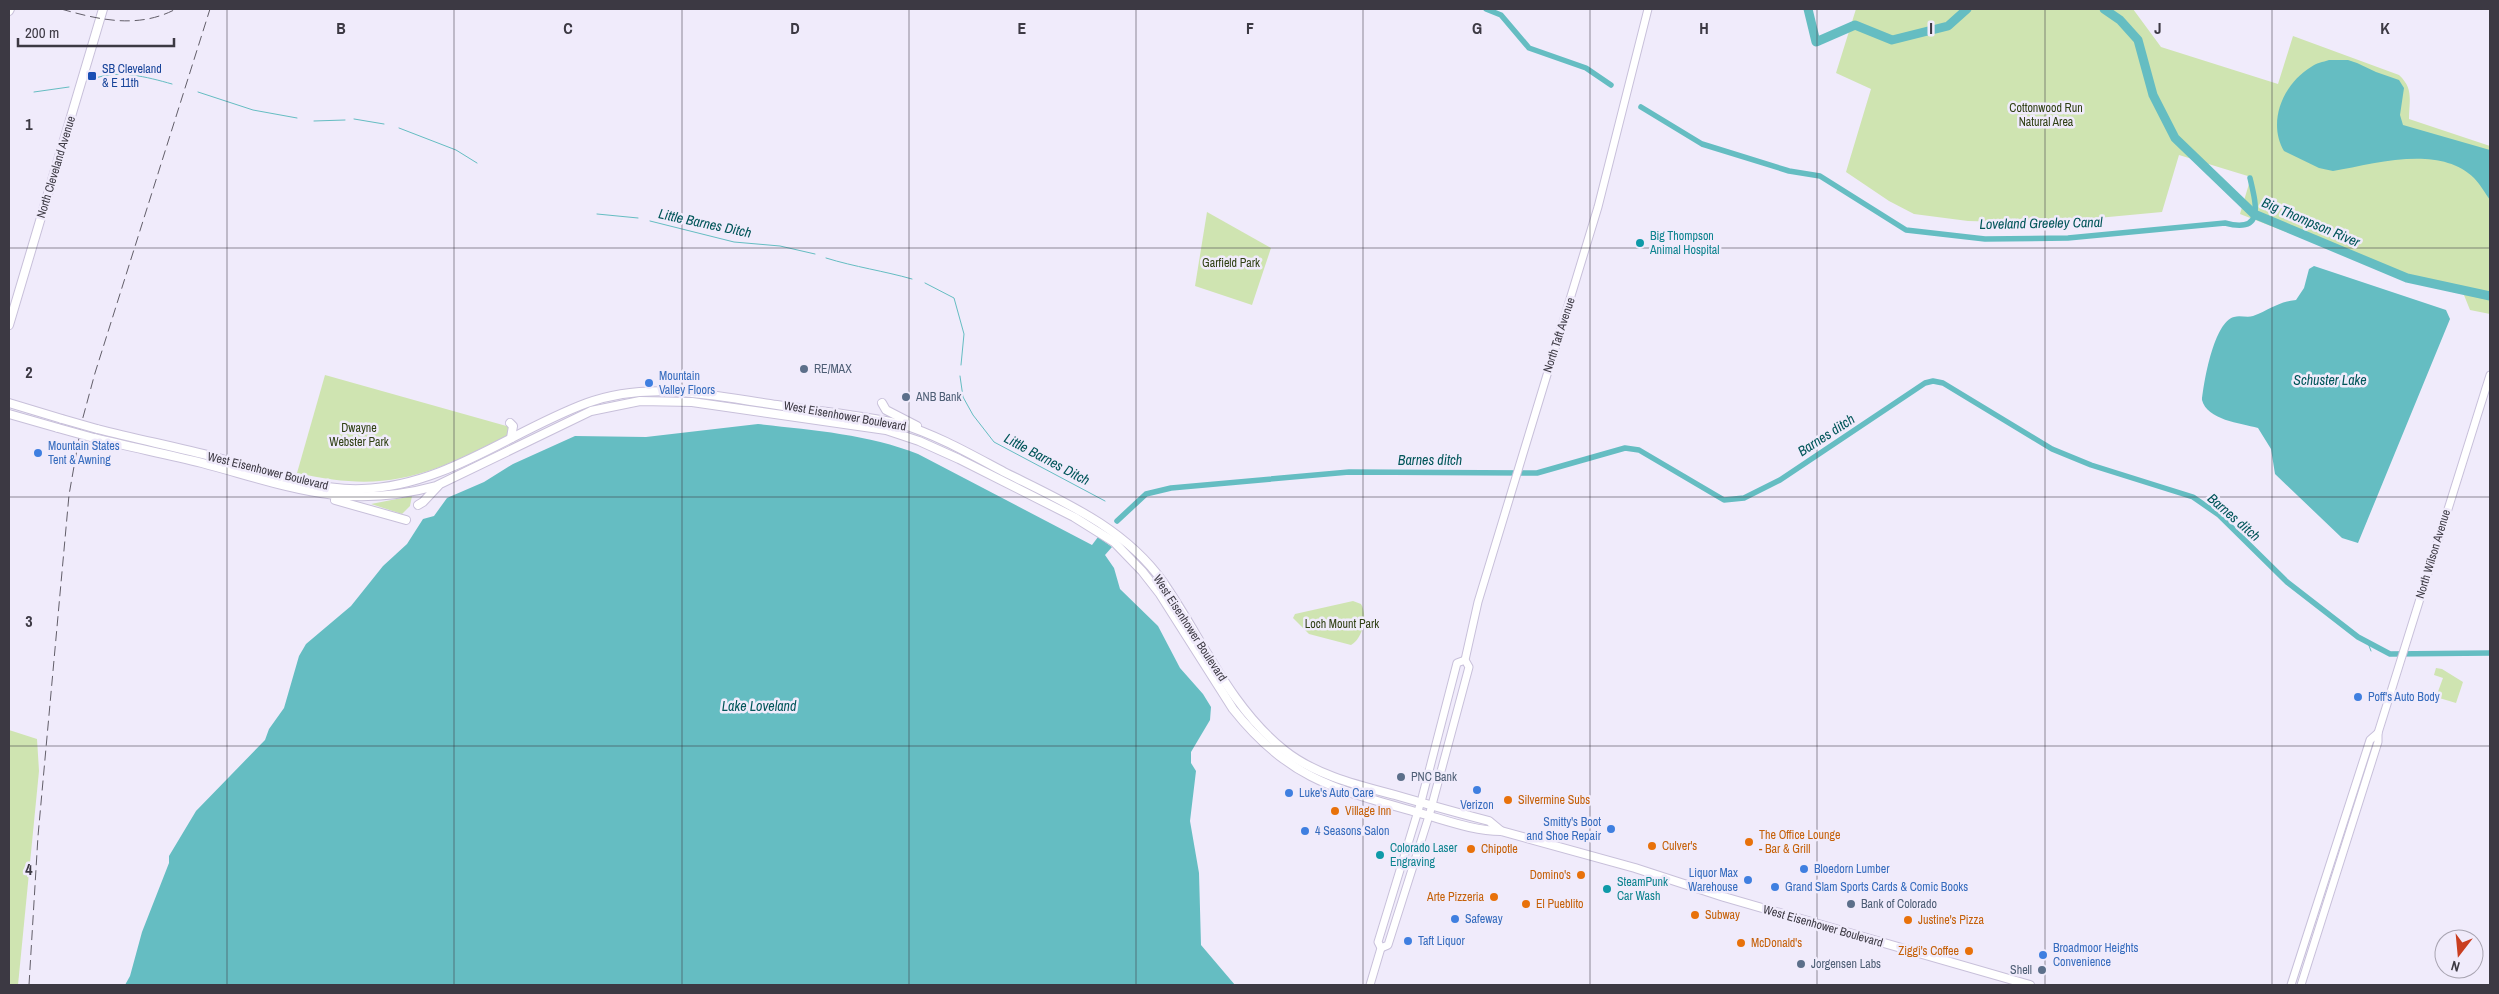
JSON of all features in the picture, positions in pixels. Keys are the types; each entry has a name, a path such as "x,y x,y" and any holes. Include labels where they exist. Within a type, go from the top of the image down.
{"highway":[{"name":"North Cleveland Avenue","path":"9,325 103,9"},
{"path":"652,400 656,396 662,396 665,390"},
{"name":"West Eisenhower Boulevard","path":"9,403 97,429 203,454 305,482 360,489 400,484 439,474 589,402 615,395 665,390 870,418 919,430 1083,512 1117,534 1162,580 1215,667 1236,697 1256,723 1284,750 1313,767 1341,779 1489,821 1501,831"},
{"name":"West Eisenhower Boulevard","path":"9,414 94,438 324,495 364,498 387,496 438,485 591,411 625,403 652,400 692,402 886,430 939,449 1074,517 1114,542 1142,571 1160,594 1233,709 1270,750 1290,765 1320,782 1429,816 1486,831 1501,831 1635,868 1724,897 2030,985"},
{"path":"882,403 886,410 916,425 919,430"},
{"path":"510,422 513,426 511,438"},
{"path":"418,505 438,485"},
{"path":"324,495 406,520"}],"main road":[{"name":"North Taft Avenue","path":"1381,948 1388,945 1429,816 1469,667 1465,660 1478,602 1598,207 1648,9"},
{"name":"North Wilson Avenue","path":"2301,985 2378,742 2378,732 2405,643 2490,376"},
{"name":"North Taft Avenue","path":"1370,985 1381,948 1378,942 1420,802 1457,663 1465,660"},
{"name":"North Wilson Avenue","path":"2291,985 2370,740 2378,732"}],"green space":[{"name":"Cottonwood Run Natural Area","path":"1856,9 2133,9 2161,47 2278,84 2293,36 2399,75 2409,90 2409,119 2490,146 2490,314 2470,310 2462,290 2410,280 2240,214 2251,177 2179,155 2162,212 2044,223 1968,221 1914,214 1889,201 1846,172 1871,89 1836,73"},
{"name":"Garfield Park","path":"1207,212 1271,248 1252,305 1195,286"},
{"name":"Dwayne Webster Park","path":"325,375 510,427 510,434 456,460 408,477 383,481 357,482 297,473"},
{"path":"412,496 410,506 402,514 371,504"},
{"name":"Loch Mount Park","path":"1353,601 1361,604 1364,620 1359,637 1351,645 1309,634 1293,618 1295,614"},
{"path":"2436,668 2442,669 2463,682 2456,703 2436,697 2443,678 2434,675"},
{"path":"9,730 37,739 39,771 18,985 9,985"}],"water":[{"path":"2329,60 2348,60 2399,80 2404,88 2400,115 2403,125 2490,150 2490,200 2474,178 2460,168 2443,162 2425,159 2406,159 2333,171 2319,168 2284,151 2279,140 2277,128 2278,116 2286,93 2301,74 2315,64"},
{"name":"Schuster Lake","path":"2314,266 2446,310 2450,319 2358,543 2342,538 2275,474 2271,449 2258,428 2225,420 2217,416 2205,407 2202,400 2211,353 2221,329 2227,321 2236,316 2253,316 2279,304 2296,300 2304,288 2309,269"},
{"name":"Lake Loveland","path":"758,424 859,437 899,447 918,454 1092,545 1098,537 1112,547 1105,555 1114,568 1120,589 1158,626 1180,668 1203,694 1211,707 1210,720 1191,752 1191,763 1196,771 1190,821 1199,873 1201,945 1235,985 125,985 130,976 142,932 169,863 169,856 196,811 265,740 269,729 284,708 299,656 306,644 351,606 383,566 407,544 423,519 434,516 447,498 484,482 513,464 575,436 646,437"}],"waterway":[{"name":"Loveland Greeley Canal","path":"1486,9 1501,15 1529,48 1586,68 1611,85"},
{"name":"Big Thompson River","path":"1808,9 1816,42 1855,25 1892,40 1948,26 1967,9"},
{"name":"Big Thompson River","path":"2104,9 2120,20 2138,40 2153,95 2175,138 2254,214 2407,278 2490,296"},
{"name":"Little Barnes Ditch","path":"93,79 122,74 172,84"},
{"name":"Little Barnes Ditch","path":"34,92 69,87"},
{"name":"Little Barnes Ditch","path":"198,92 253,110 297,118"},
{"name":"Loveland Greeley Canal","path":"1641,107 1702,144 1789,171 1820,176 1906,230 1985,239 2068,238 2225,223 2247,224 2255,214 2250,178"},
{"name":"Little Barnes Ditch","path":"354,119 384,124"},
{"name":"Little Barnes Ditch","path":"314,121 345,120"},
{"name":"Little Barnes Ditch","path":"399,128 456,150 477,163"},
{"name":"Little Barnes Ditch","path":"597,214 638,218"},
{"name":"Little Barnes Ditch","path":"650,221 734,242 780,246 815,254"},
{"name":"Little Barnes Ditch","path":"826,258 912,279"},
{"name":"Little Barnes Ditch","path":"925,283 954,298 964,334 961,365"},
{"name":"Little Barnes Ditch","path":"960,376 963,397 973,415 994,442 1105,501"},
{"name":"Barnes ditch","path":"1117,521 1146,494 1171,488 1349,472 1537,473 1625,448 1639,450 1724,500 1744,498 1780,480 1925,383 1933,381 1943,383 2052,449 2091,465 2193,497 2219,515 2287,582 2358,637 2390,654 2490,653"},
{"name":"Barnes ditch","path":"2368,643 2371,651"}],"railway":[{"path":"61,9 119,21 147,19 176,9"},
{"path":"29,985 38,836 69,495 82,421 95,373 210,9"}],"place":[{"name":"SB Cleveland & E 11th","path":"92,76"},
{"name":"Big Thompson Animal Hospital","path":"1640,243"},
{"name":"RE/MAX","path":"804,369"},
{"name":"Mountain Valley Floors","path":"649,383"},
{"name":"ANB Bank","path":"906,397"},
{"name":"Mountain States Tent & Awning","path":"38,453"},
{"name":"Poff's Auto Body","path":"2358,697"},
{"name":"PNC Bank","path":"1401,777"},
{"name":"Verizon","path":"1477,790"},
{"name":"Luke's Auto Care","path":"1289,793"},
{"name":"Silvermine Subs","path":"1508,800"},
{"name":"Village Inn","path":"1335,811"},
{"name":"Smitty's Boot and Shoe Repair","path":"1611,829"},
{"name":"4 Seasons Salon","path":"1305,831"},
{"name":"The Office Lounge - Bar & Grill","path":"1749,842"},
{"name":"Culver's","path":"1652,846"},
{"name":"Chipotle","path":"1471,849"},
{"name":"Colorado Laser Engraving","path":"1380,855"},
{"name":"Bloedorn Lumber","path":"1804,869"},
{"name":"Domino's","path":"1581,875"},
{"name":"Liquor Max Warehouse","path":"1748,880"},
{"name":"Grand Slam Sports Cards & Comic Books","path":"1775,887"},
{"name":"SteamPunk Car Wash","path":"1607,889"},
{"name":"Arte Pizzeria","path":"1494,897"},
{"name":"El Pueblito","path":"1526,904"},
{"name":"Bank of Colorado","path":"1851,904"},
{"name":"Subway","path":"1695,915"},
{"name":"Safeway","path":"1455,919"},
{"name":"Justine's Pizza","path":"1908,920"},
{"name":"Taft Liquor","path":"1408,941"},
{"name":"McDonald's","path":"1741,943"},
{"name":"Ziggi's Coffee","path":"1969,951"},
{"name":"Broadmoor Heights Convenience","path":"2043,955"},
{"name":"Jorgensen Labs","path":"1801,964"},
{"name":"Shell","path":"2042,970"}]}
